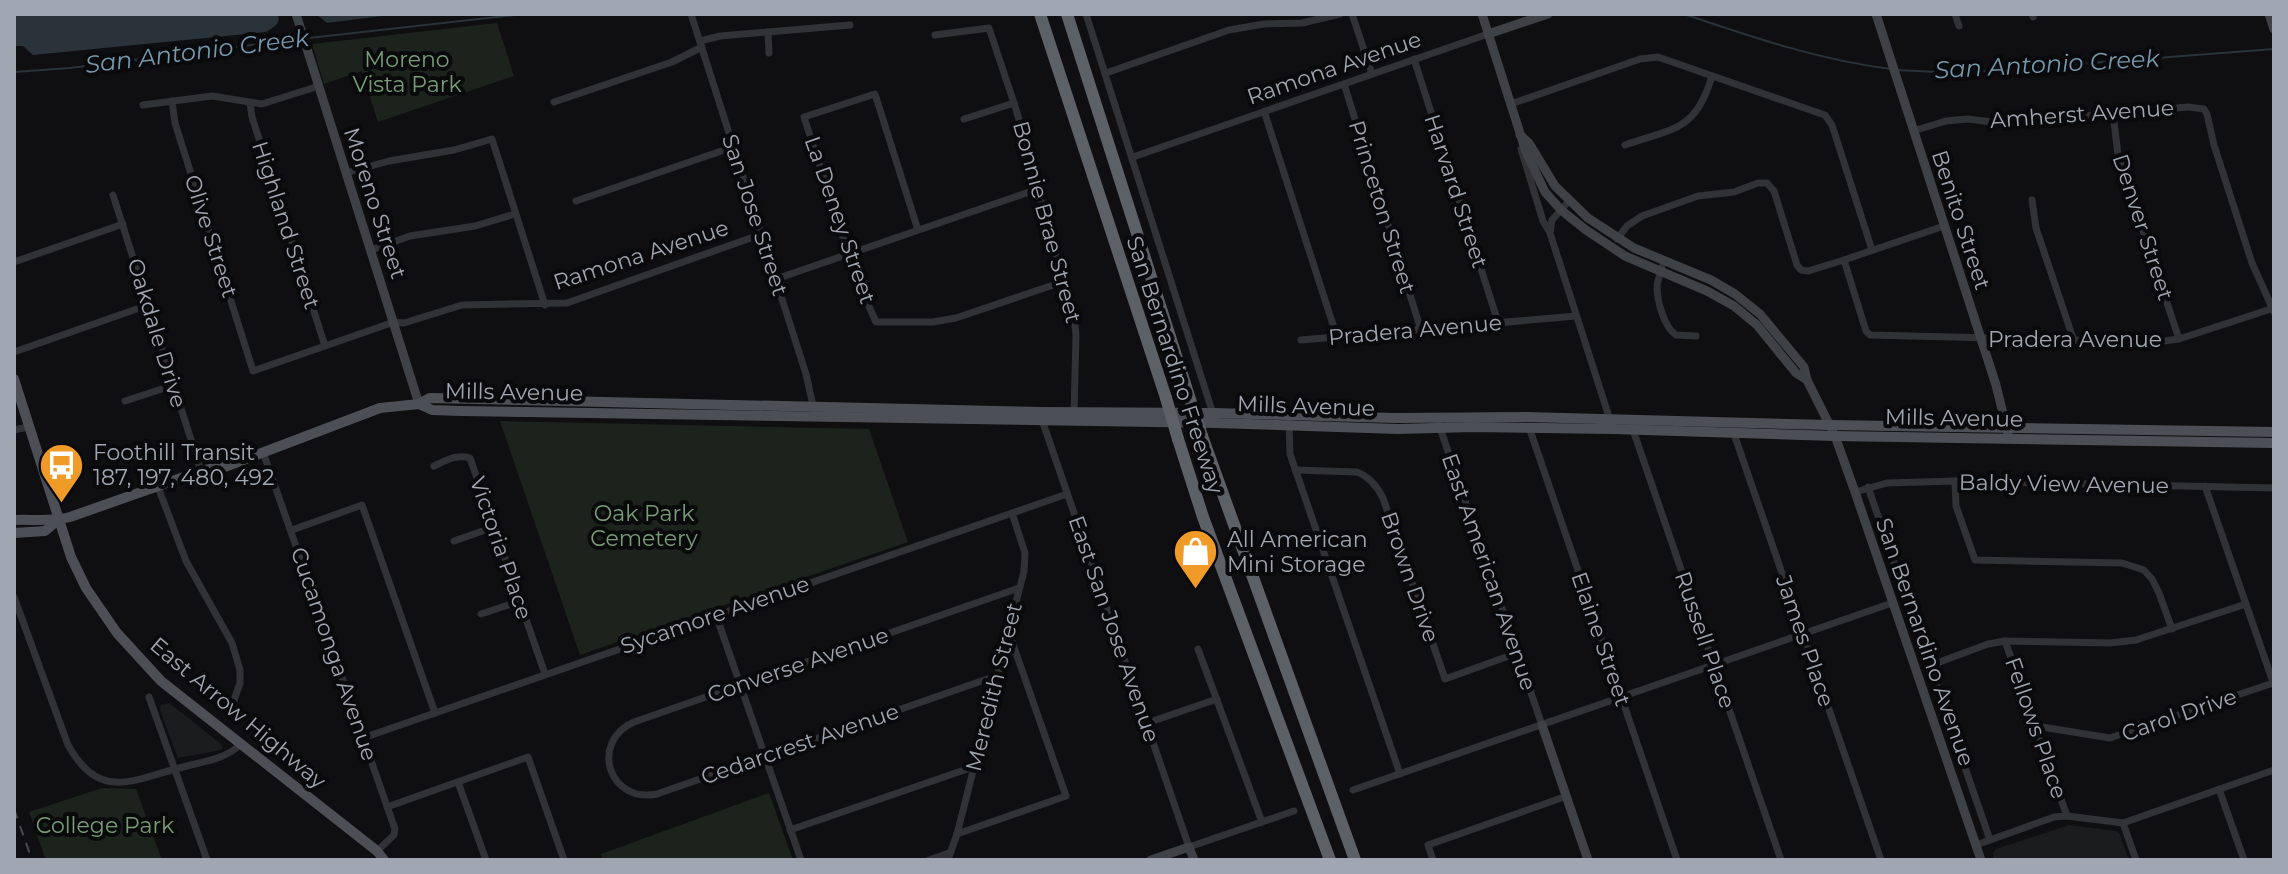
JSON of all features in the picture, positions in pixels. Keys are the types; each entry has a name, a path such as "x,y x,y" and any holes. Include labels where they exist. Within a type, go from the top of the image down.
{"highway":[{"name":"San Bernardino Freeway","path":"1040,14 1203,517 1330,860"},
{"name":"San Bernardino Freeway","path":"1067,14 1202,436 1356,860"}],"main road":[{"name":"Moreno Street","path":"296,14 419,404"},
{"path":"1482,14 1520,135 1534,173 1545,192 1561,210 1612,248 1734,306 1757,325 1796,373 1807,380"},
{"name":"Ramona Avenue","path":"1488,34 1548,14"},
{"name":"Benito Street","path":"1876,14 1996,385 2007,433"},
{"path":"2269,14 2274,29"},
{"path":"1520,135 1529,143 1555,186 1588,218 1618,238 1711,280 1760,314 1804,367 1807,380"},
{"name":"East Arrow Highway","path":"14,379 71,557 86,588 117,633 161,681 381,856"},
{"name":"San Bernardino Avenue","path":"1807,380 1832,431 1855,492 1981,860"},
{"name":"Mills Avenue","path":"201,471 217,467 219,460 229,457 241,459 263,452 380,408 419,404 432,410 461,411 611,408 1612,424 1832,431 2274,432"},
{"name":"Mills Avenue","path":"2007,433 2274,443"},
{"path":"14,520 58,520 201,471"},
{"path":"14,533 47,531 58,520"},
{"path":"1542,725 1588,860"},
{"path":"1151,860 1189,847 1194,860"}],"street":[{"name":"San Jose Street","path":"691,14 806,374 814,411"},
{"path":"1086,14 1215,418"},
{"path":"1106,73 1229,30 1264,24 1302,23 1340,14"},
{"path":"1352,14 1372,74"},
{"path":"1955,14 1959,26"},
{"path":"554,102 672,62 720,36 850,25"},
{"name":"Bonnie Brae Street","path":"935,35 989,28 1014,103 1075,318 1074,416"},
{"path":"768,32 769,53"},
{"name":"Ramona Avenue","path":"1133,157 1488,34"},
{"path":"1511,104 1640,59 1658,57 1825,115 1832,125 1872,250"},
{"name":"Harvard Street","path":"1414,59 1498,322"},
{"path":"1625,145 1687,122 1705,100 1712,76"},
{"name":"Princeton Street","path":"1344,84 1421,330"},
{"path":"143,105 212,96 262,104 319,86"},
{"name":"La Deney Street","path":"918,230 875,94 804,117 857,280 876,322 933,322 956,318 1065,281"},
{"name":"Olive Street","path":"172,101 175,123 253,371"},
{"path":"964,119 1014,103"},
{"name":"Highland Street","path":"250,104 325,346"},
{"name":"Amherst Avenue","path":"1913,131 1946,121 1968,119 1999,123 2204,109 2252,263 2273,309"},
{"path":"1264,111 1337,337"},
{"name":"Denver Street","path":"2113,113 2118,155 2179,339"},
{"path":"1520,135 1527,173 1550,233 1612,424"},
{"path":"346,173 492,139 545,305"},
{"path":"576,201 733,147"},
{"path":"1612,248 1627,226 1642,216 1698,196 1734,192 1758,183 1767,183 1774,191 1801,270 1808,271 1844,260 1944,226"},
{"path":"776,279 1038,189"},
{"name":"Oakdale Drive","path":"113,195 201,471"},
{"path":"2032,200 2036,228 2074,341"},
{"path":"1550,233 1552,220 1569,201"},
{"path":"371,250 410,236 475,226 515,214"},
{"path":"14,262 123,224"},
{"name":"Ramona Avenue","path":"253,371 394,322 404,323 462,305 567,303 762,234"},
{"path":"1663,260 1657,285 1668,327 1676,335 1696,336"},
{"name":"Pradera Avenue","path":"1844,260 1866,331 1870,335 2156,342 2179,339 2273,309"},
{"path":"14,352 148,305"},
{"name":"Pradera Avenue","path":"1301,340 1576,316"},
{"path":"125,401 174,385"},
{"name":"East San Jose Avenue","path":"1042,416 1189,847"},
{"path":"1289,421 1290,454 1295,470 1400,774"},
{"name":"East American Avenue","path":"1438,423 1542,725"},
{"name":"Elaine Street","path":"1529,423 1677,860"},
{"name":"Russell Place","path":"1632,425 1781,860"},
{"path":"14,430 28,427"},
{"name":"James Place","path":"1732,427 1881,860"},
{"name":"Cucamonga Avenue","path":"263,452 395,829 381,856"},
{"name":"Victoria Place","path":"434,466 453,457 470,458 545,674"},
{"name":"Brown Drive","path":"1295,470 1357,472 1375,485 1383,498 1445,679 1517,653"},
{"path":"1955,481 1956,506 1975,560 2122,563 2144,570 2159,593 2172,629"},
{"name":"Baldy View Avenue","path":"1855,492 1887,483 1955,481 2274,488"},
{"path":"2205,486 2274,684"},
{"path":"158,487 186,561 232,643 240,670 240,683 231,709"},
{"path":"1868,487 1990,840"},
{"name":"Sycamore Avenue","path":"363,738 1067,494"},
{"path":"292,530 362,505 435,713"},
{"name":"Meredith Street","path":"948,857 957,834 1024,571 1025,553 1012,513"},
{"path":"454,541 494,527"},
{"name":"Converse Avenue","path":"612,771 608,757 611,742 626,725 1019,588"},
{"path":"14,597 68,745 81,763 98,777 126,783 217,760 240,745"},
{"path":"481,614 520,601"},
{"path":"1353,790 1892,603"},
{"path":"1929,666 1988,644 2005,641 2110,643 2136,640 2246,604"},
{"path":"716,615 801,860"},
{"path":"957,834 1066,796 1008,631"},
{"name":"Fellows Place","path":"2005,641 2067,816"},
{"path":"1198,649 1262,822"},
{"name":"Cedarcrest Avenue","path":"612,771 617,783 628,792 649,796 996,676"},
{"name":"Carol Drive","path":"2036,726 2110,738 2274,684"},
{"path":"149,697 207,860"},
{"path":"1147,723 1217,699"},
{"path":"387,807 528,757 564,860"},
{"path":"790,830 973,767"},
{"path":"1976,845 2054,817 2123,823 2274,770"},
{"path":"458,782 486,860"},
{"path":"2219,789 2244,860"},
{"path":"1433,860 1428,845 1567,796"},
{"path":"1189,847 1294,811"},
{"path":"2123,823 2136,860"},
{"path":"929,860 948,857"}],"shaded area":[{"path":"14,14 278,14 279,20 266,32 33,55 23,46 14,46"},
{"path":"316,14 398,14 327,23"},
{"path":"169,703 220,743 223,747 221,750 178,758 160,710 161,705"},
{"path":"2069,825 2116,831 2129,860 1994,860 1996,849"}],"green space":[{"name":"Moreno Vista Park","path":"497,23 514,76 378,122 362,71 324,84 312,44"},
{"name":"Oak Park Cemetery","path":"500,421 869,429 908,542 580,655"},
{"name":"College Park","path":"102,788 136,789 162,860 46,860 29,812"},
{"path":"769,793 793,860 603,860 601,854"}],"waterway":[{"name":"San Antonio Creek","path":"309,38 524,14"},
{"name":"San Antonio Creek","path":"1684,14 1812,54 1891,69"},
{"name":"San Antonio Creek","path":"14,72 70,68 299,39"},
{"name":"San Antonio Creek","path":"1897,70 1957,73 2274,49"}],"railway":[{"path":"14,809 32,860"}],"place":[{"name":"Foothill Transit 187, 197, 480, 492","path":"62,504"},
{"name":"All American Mini Storage","path":"1196,591"}]}
